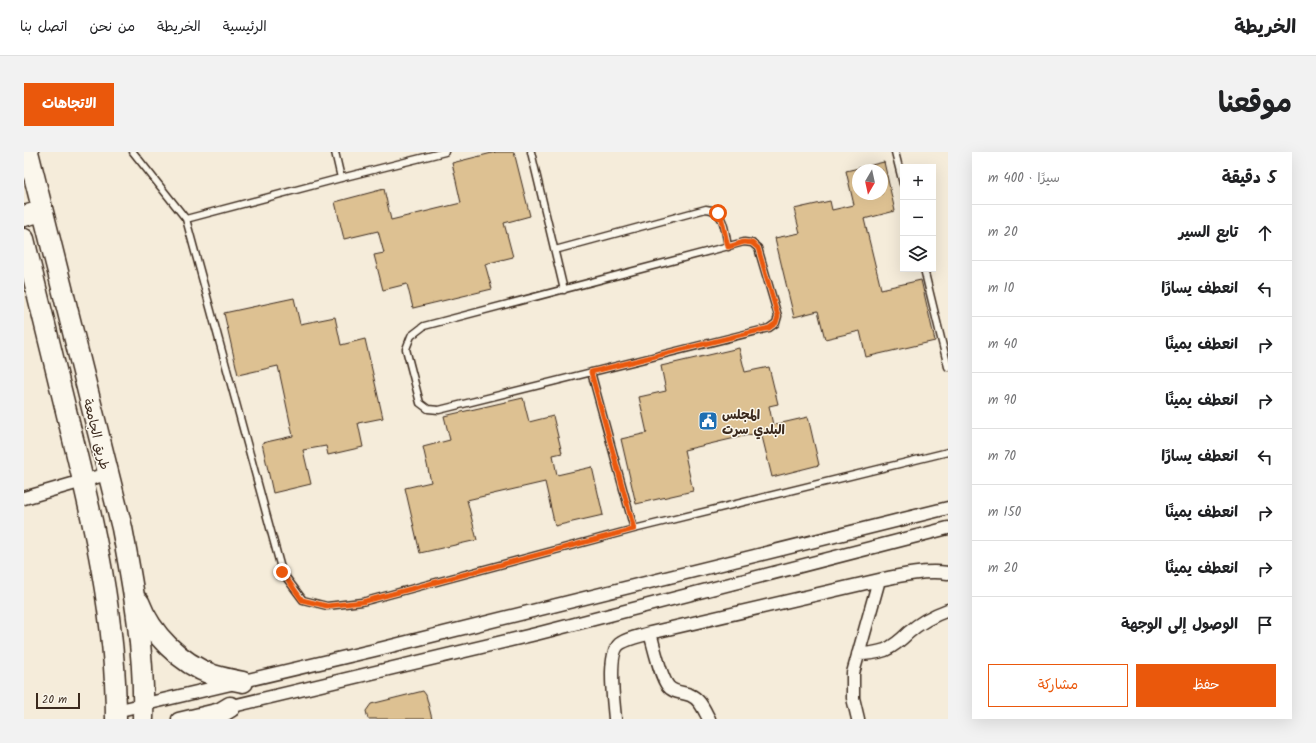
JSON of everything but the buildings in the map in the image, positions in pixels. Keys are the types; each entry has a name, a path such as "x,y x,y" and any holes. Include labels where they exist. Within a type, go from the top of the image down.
{"highway":[{"name":"طريق الجامعة","path":"28,152 33,214 122,528 133,586 141,654 143,712"},
{"name":"طريق الجامعة","path":"24,239 95,532 106,594 113,654 116,715"},
{"path":"133,586 144,614 162,640 185,660 206,671 243,682"},
{"path":"210,719 230,707"}],"street":[{"path":"24,498 107,474"},
{"path":"116,715 143,712 243,682 948,508"},
{"path":"178,719 536,634 948,528"},
{"path":"615,719 612,664 615,649 620,643 650,633 879,580 926,572 948,573"},
{"path":"858,719 853,698 853,673 879,580"},
{"path":"858,654 867,654 885,650 930,618 948,610"},
{"path":"650,633 664,679 668,687 674,691 691,695 697,699 702,705 709,719"}],"lane":[{"path":"133,152 186,219 282,572 302,600 327,606 362,602 634,529 948,452"},
{"path":"335,152 341,178"},
{"path":"186,219 445,152"},
{"path":"532,152 564,290"},
{"path":"895,152 900,172"},
{"path":"554,250 706,209 714,211 720,216 728,247"},
{"path":"744,242 752,243 758,248 778,316 776,323 769,328 439,410 428,409 420,403 406,349 411,336 424,326 728,247 744,242"},
{"path":"925,272 948,367"},
{"path":"591,372 634,529"}],"place":[{"name":"المجلس البلدي سرت","path":"708,421"}],"route":[{"path":"282,572 302,600 327,606 362,602 634,529 591,372 769,328 776,323 778,316 758,248 752,243 744,242 728,247 722,220 718,213"}]}
